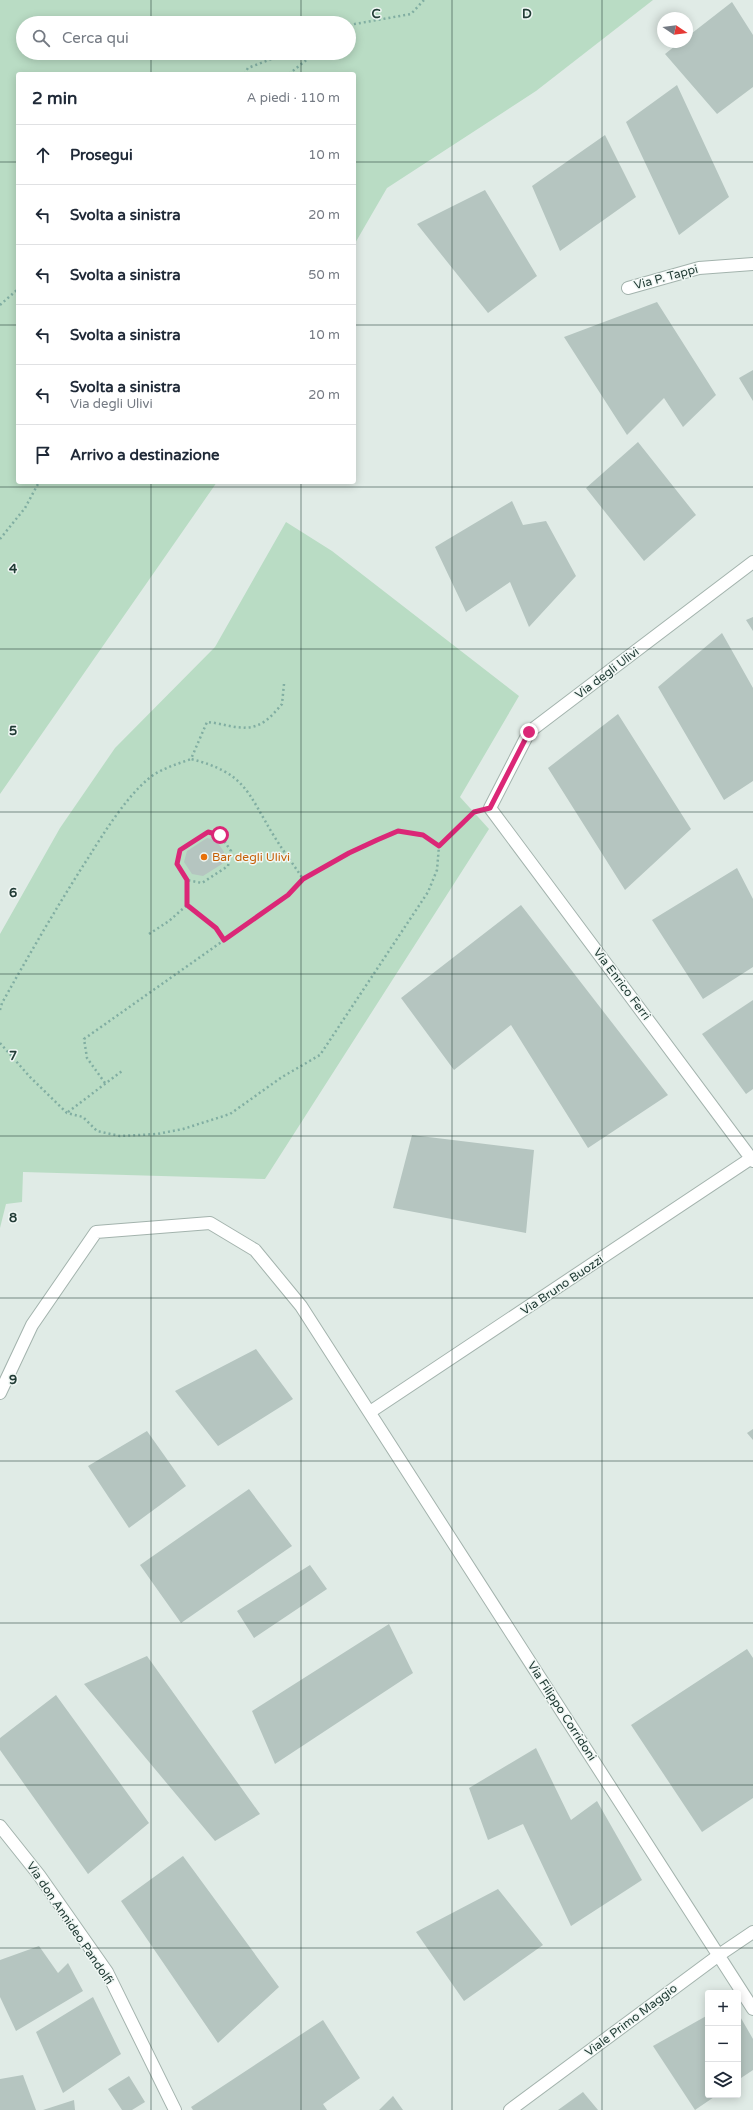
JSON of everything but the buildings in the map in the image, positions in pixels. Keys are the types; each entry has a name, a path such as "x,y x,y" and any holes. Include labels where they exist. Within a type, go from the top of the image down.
{"street":[{"name":"Via P. Tappi","path":"628,288 699,268 753,264"},
{"name":"Via degli Ulivi","path":"490,808 529,732 753,562"},
{"name":"Via Enrico Ferri","path":"490,808 752,1159"},
{"name":"Via Bruno Buozzi","path":"370,1412 752,1159"},
{"name":"Via Filippo Corridoni","path":"0,1393 32,1325 96,1232 210,1223 255,1250 301,1306 753,2009"},
{"name":"Via don Annideo Pandolfi","path":"0,1826 39,1875 107,1972 175,2110"},
{"name":"Viale Primo Maggio","path":"511,2110 719,1955 753,1932"}],"path":[{"path":"356,24 411,14 424,0"},
{"path":"245,72 248,68 269,60"},
{"path":"291,72 306,60"},
{"path":"0,305 16,291"},
{"path":"0,539 25,508 38,484"},
{"path":"190,759 207,722 222,723 238,728 258,725 282,704 284,684"},
{"path":"0,1010 33,946 107,828 138,788 149,778 164,769 190,759 222,769 247,789 274,836 303,879"},
{"path":"0,1043 30,1077 67,1113 83,1116 97,1131 120,1136 157,1134 183,1129 230,1114 282,1077 320,1055 428,892 437,870 439,846 474,812 490,808"},
{"path":"105,1083 87,1058 84,1050 84,1040 288,895 303,879 349,853 398,831 423,835 439,846"},
{"path":"149,934 169,921 187,905 187,880 177,864 180,850 208,832 220,835 231,851 228,866 202,883 187,880"},
{"path":"187,905 216,928 224,940"},
{"path":"67,1113 122,1071"}],"green space":[{"path":"0,0 653,0 536,91 387,188 356,242 356,72 16,72 16,484 216,484 0,794"},
{"path":"286,522 332,551 519,696 460,797 489,829 265,1179 23,1172 22,1202 6,1204 0,1228 0,934 60,828 115,748 215,647"}],"place":[{"name":"Bar degli Ulivi","path":"204,857"}],"route":[{"path":"220,835 208,832 180,850 177,864 187,880 187,905 216,928 224,940 288,895 303,879 349,853 377,840 398,831 423,835 439,846 474,812 490,808 529,732"}]}
